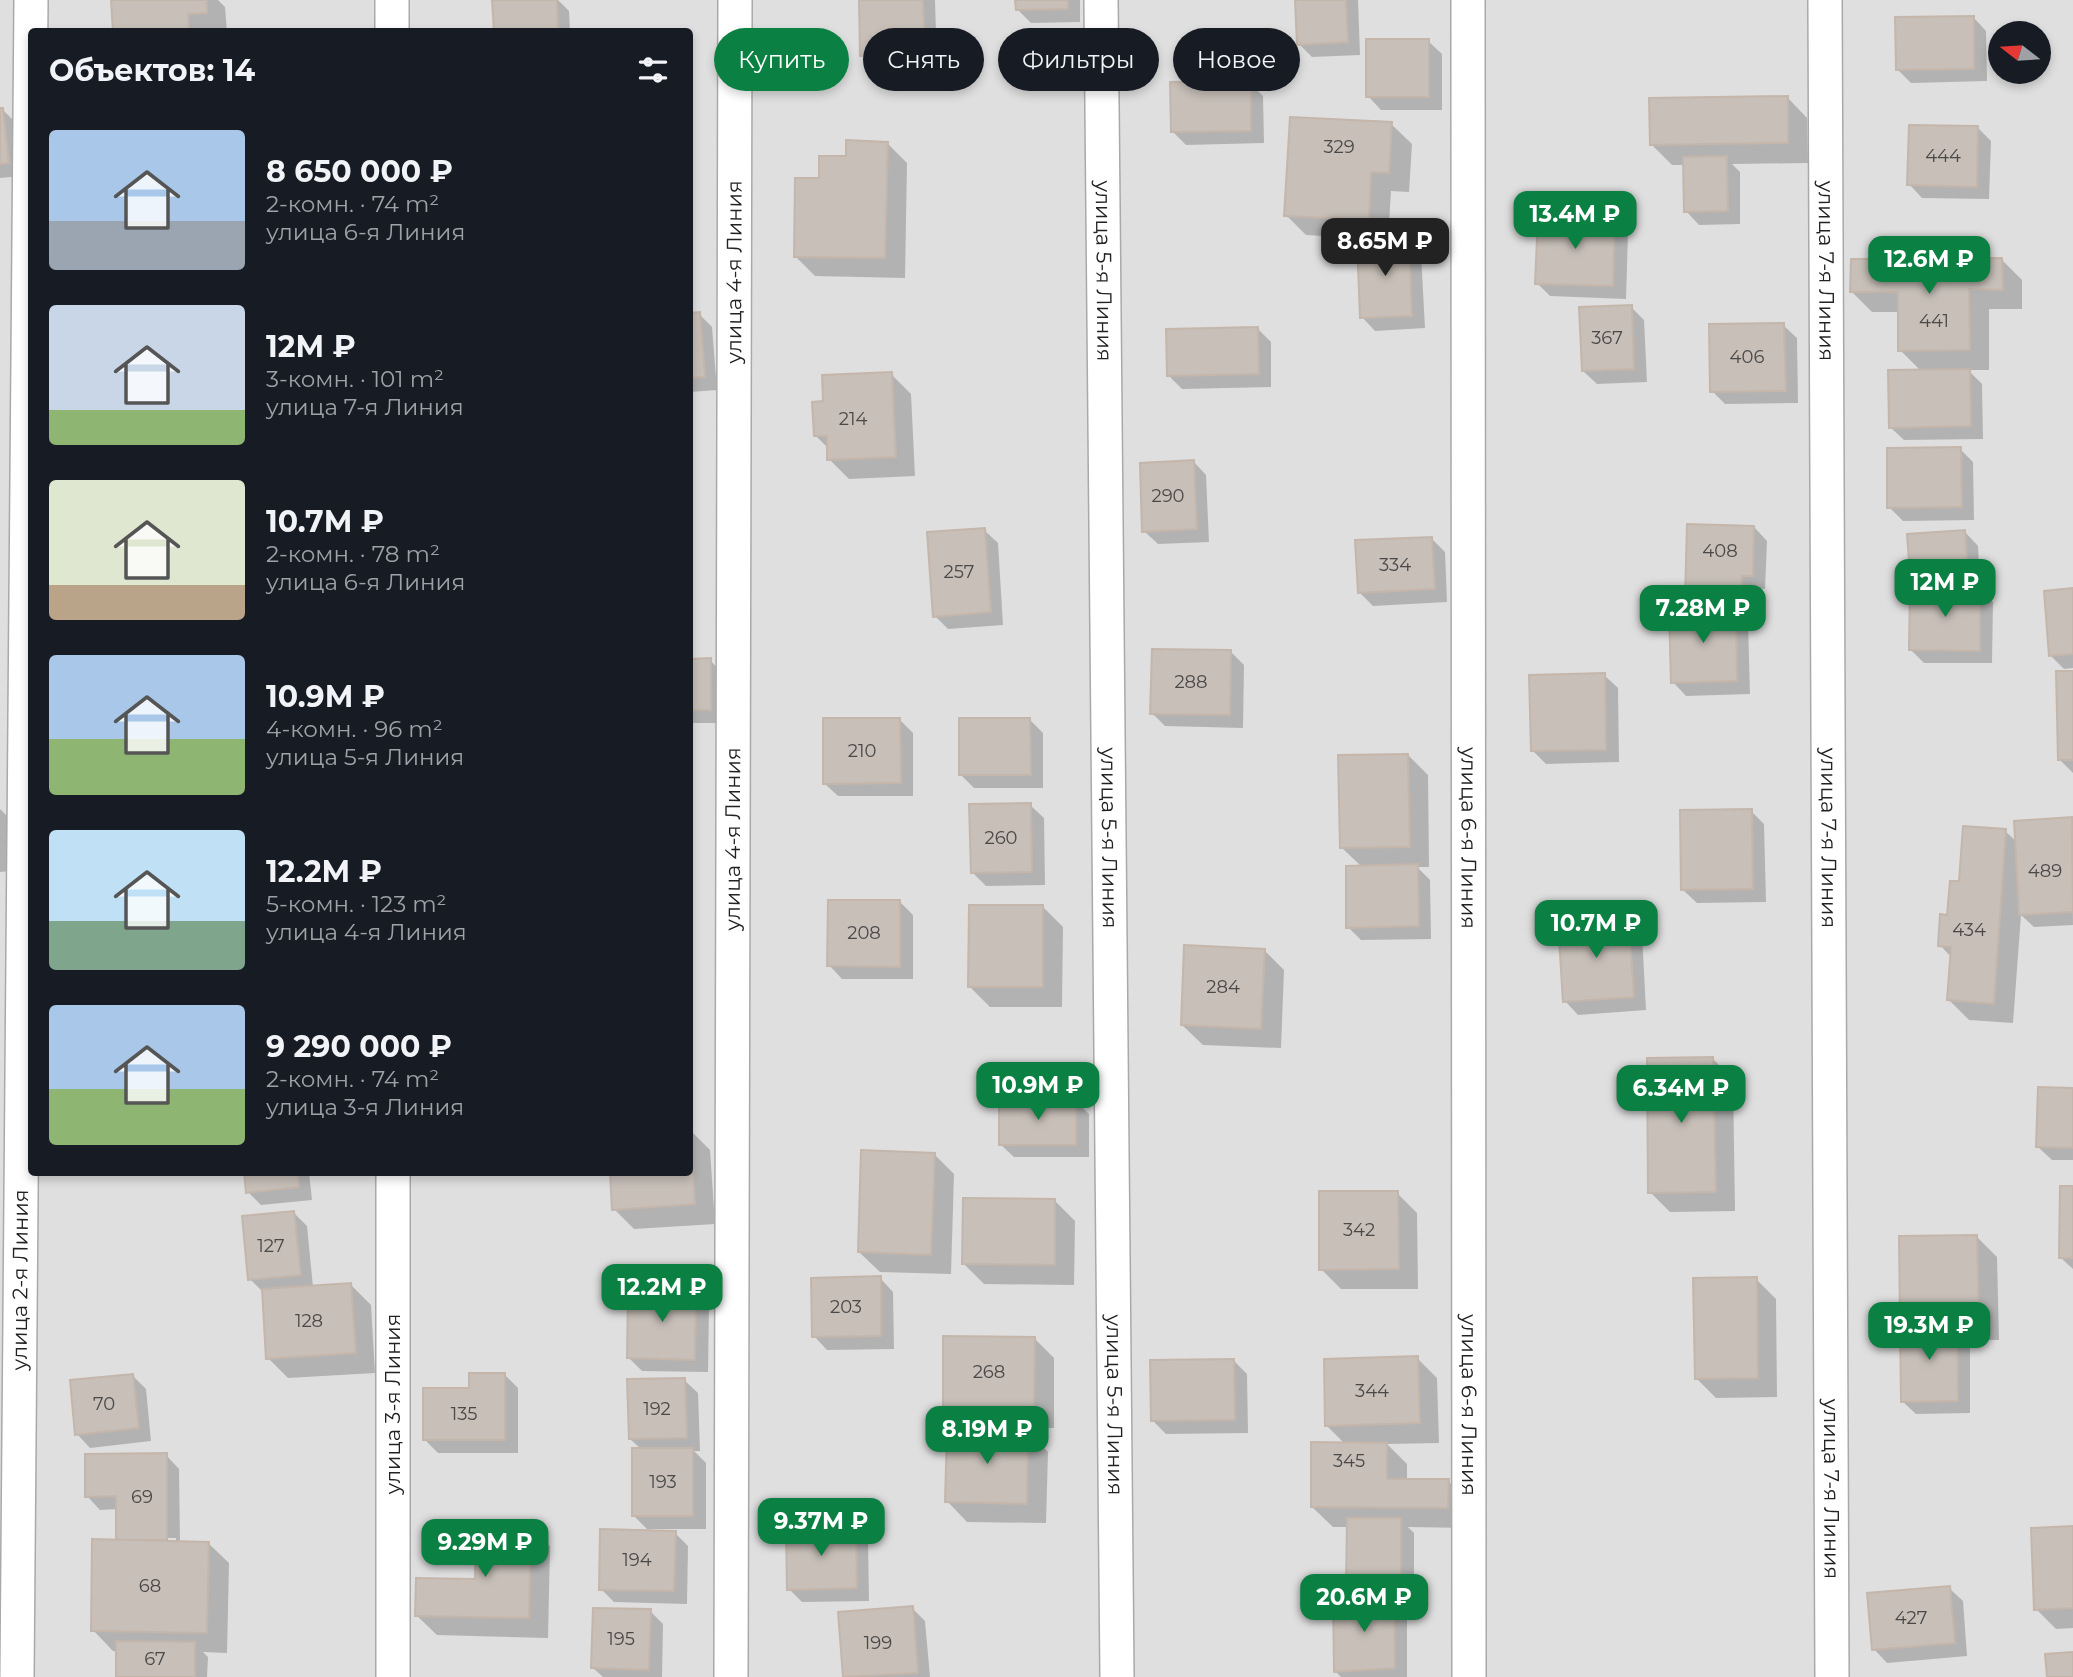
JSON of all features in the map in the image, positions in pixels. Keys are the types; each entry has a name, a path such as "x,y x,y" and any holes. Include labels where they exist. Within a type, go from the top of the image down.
{"street":[{"name":"улица 2-я Линия","path":"31,0 31,28"},
{"path":"391,0 391,28"},
{"name":"улица 4-я Линия","path":"731,1677 735,0"},
{"name":"улица 5-я Линия","path":"1101,0 1117,1677"},
{"name":"улица 6-я Линия","path":"1468,0 1469,1677"},
{"name":"улица 7-я Линия","path":"1825,0 1832,1677"},
{"name":"улица 2-я Линия","path":"17,1677 28,359"},
{"name":"улица 3-я Линия","path":"393,1176 393,1677"}],"shaded area":[{"path":"0,0 2073,0 2073,1677 0,1677"}],"building":[{"path":"111,0 207,0 207,13 188,14 189,28 113,28"},
{"path":"492,0 557,0 558,28 494,28"},
{"path":"859,0 923,0 924,28 863,28 863,56 860,56"},
{"path":"1015,0 1068,0 1068,9 1016,10"},
{"path":"1295,0 1346,0 1348,42 1300,45 1300,28 1296,28"},
{"path":"1974,16 1974,69 1896,70 1895,17"},
{"path":"1366,39 1429,39 1429,97 1366,97"},
{"path":"1170,82 1173,82 1173,91 1251,91 1251,131 1171,132"},
{"path":"1788,96 1788,143 1650,145 1649,98"},
{"path":"0,108 3,108 9,163 0,164"},
{"path":"1290,117 1392,122 1389,173 1371,172 1369,220 1284,216"},
{"path":"1909,125 1978,126 1977,187 1907,185"},
{"path":"846,140 888,142 885,258 794,257 795,178 819,178 819,156 846,156"},
{"path":"1727,156 1728,211 1684,212 1683,157"},
{"path":"1538,215 1615,218 1613,286 1535,284"},
{"path":"1409,238 1412,316 1360,318 1357,241"},
{"path":"2002,258 2003,290 1969,289 1970,350 1898,351 1898,292 1850,292 1851,259"},
{"path":"1632,305 1634,369 1582,371 1579,307"},
{"path":"700,312 705,377 693,378 693,313"},
{"path":"1784,323 1786,391 1710,392 1709,324"},
{"path":"1258,327 1259,374 1167,376 1166,329"},
{"path":"1970,369 1971,426 1889,428 1888,370"},
{"path":"892,372 896,457 827,460 827,436 814,436 812,402 823,401 822,375"},
{"path":"1961,447 1962,507 1887,508 1887,448"},
{"path":"1194,460 1197,529 1142,532 1140,463"},
{"path":"1687,524 1754,526 1753,576 1742,576 1741,600 1685,599"},
{"path":"985,528 991,612 933,617 927,532"},
{"path":"1965,530 1968,573 1910,576 1907,534"},
{"path":"1432,537 1435,589 1358,593 1355,540"},
{"path":"1910,586 1980,587 1980,651 1909,650"},
{"path":"2073,588 2073,654 2049,656 2044,591"},
{"path":"1736,607 1737,681 1671,683 1669,609"},
{"path":"1152,649 1231,650 1230,715 1150,714"},
{"path":"711,658 711,710 693,710 693,659"},
{"path":"2056,671 2073,671 2073,760 2058,760"},
{"path":"1605,673 1606,750 1531,751 1529,675"},
{"path":"823,718 900,718 901,783 823,784"},
{"path":"959,718 1030,718 1031,775 959,775"},
{"path":"1408,754 1410,847 1340,848 1338,755"},
{"path":"1031,803 1032,872 971,873 969,804"},
{"path":"1752,809 1753,889 1681,890 1680,810"},
{"path":"2072,817 2073,912 2019,915 2014,821"},
{"path":"1963,826 2006,829 1994,1004 1947,1000 1951,947 1938,946 1940,914 1947,915 1950,881 1959,881"},
{"path":"1418,864 1419,926 1346,928 1346,866"},
{"path":"828,900 900,900 900,967 827,966"},
{"path":"969,905 1043,905 1043,987 968,987"},
{"path":"1629,919 1634,997 1563,1002 1558,923"},
{"path":"1184,945 1265,949 1261,1029 1181,1025"},
{"path":"1713,1057 1716,1192 1648,1193 1647,1058"},
{"path":"2038,1087 2073,1088 2073,1148 2036,1147"},
{"path":"999,1099 1076,1099 1076,1145 999,1145"},
{"path":"861,1150 935,1153 931,1255 858,1252"},
{"path":"693,1174 695,1204 612,1210 610,1176 693,1176"},
{"path":"244,1176 298,1176 299,1187 246,1193"},
{"path":"2060,1186 2073,1186 2073,1258 2059,1258"},
{"path":"1319,1191 1398,1191 1399,1269 1319,1270"},
{"path":"963,1198 1055,1199 1055,1265 962,1264"},
{"path":"294,1211 301,1275 248,1280 242,1216"},
{"path":"1977,1235 1979,1321 1900,1322 1899,1236"},
{"path":"881,1276 881,1336 812,1337 811,1278"},
{"path":"1757,1277 1758,1378 1695,1379 1693,1278"},
{"path":"351,1283 356,1353 266,1359 262,1289"},
{"path":"628,1288 696,1290 695,1360 627,1358"},
{"path":"1957,1321 1958,1401 1901,1402 1900,1322"},
{"path":"943,1336 1035,1337 1034,1408 943,1408"},
{"path":"1418,1356 1420,1423 1325,1426 1324,1359"},
{"path":"1234,1359 1235,1420 1151,1421 1150,1360"},
{"path":"469,1373 505,1373 505,1440 423,1440 423,1388 469,1388"},
{"path":"133,1374 139,1428 75,1435 70,1380"},
{"path":"685,1378 687,1438 629,1439 627,1379"},
{"path":"947,1429 1028,1430 1027,1504 945,1502"},
{"path":"1311,1442 1387,1443 1387,1479 1449,1479 1448,1508 1311,1507"},
{"path":"632,1448 693,1448 693,1516 632,1516"},
{"path":"167,1453 167,1540 116,1540 116,1496 85,1497 85,1454"},
{"path":"1347,1518 1401,1518 1401,1584 1346,1584"},
{"path":"476,1523 531,1525 529,1618 415,1616 416,1578 475,1579"},
{"path":"856,1526 857,1588 787,1590 786,1528"},
{"path":"2073,1526 2073,1608 2034,1610 2031,1528"},
{"path":"600,1529 676,1531 674,1591 599,1590"},
{"path":"92,1539 209,1542 207,1633 91,1631"},
{"path":"1950,1586 1955,1643 1872,1650 1867,1593"},
{"path":"1333,1597 1394,1597 1395,1668 1334,1672"},
{"path":"913,1606 918,1673 843,1677 838,1612"},
{"path":"593,1608 651,1609 649,1670 591,1668"},
{"path":"116,1641 195,1642 195,1677 116,1677"},
{"path":"2073,1652 2073,1677 2047,1677 2045,1654"}]}
